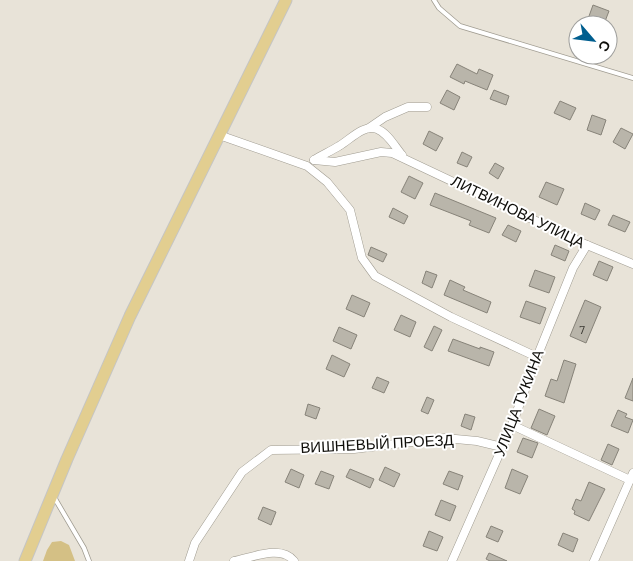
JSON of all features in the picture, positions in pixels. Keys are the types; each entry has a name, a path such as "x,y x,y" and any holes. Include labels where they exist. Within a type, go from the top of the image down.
{"main road":[{"path":"25,561 52,494 130,316 286,0"}],"street":[{"path":"314,160 385,117 408,107 427,107"},
{"path":"368,128 384,133 403,157"},
{"path":"219,135 307,166 327,182 350,210 362,258 375,276 451,317 537,356"},
{"path":"293,162 314,160 336,162 381,152 403,157"},
{"name":"ЛИТВИНОВА УЛИЦА","path":"403,157 587,245 633,264"},
{"name":"УЛИЦА ТУКИНА","path":"452,561 512,425 537,356 573,268 587,245"},
{"path":"512,425 632,477 594,561"},
{"name":"ВИШНЕВЫЙ ПРОЕЗД","path":"189,561 195,543 242,472 271,450 354,449 445,438 477,441 502,447"},
{"path":"234,561 249,559 268,552 281,553 292,558 294,561"}],"lane":[{"path":"434,0 439,8 460,26 633,78"},
{"path":"52,494 84,548 89,561"}],"shaded area":[{"path":"61,541 69,545 75,561 43,561 52,542"}],"building":[{"path":"593,5 609,11 607,15 589,15"},
{"path":"457,64 477,74 479,69 493,75 487,90 465,81 464,84 450,77"},
{"path":"447,90 460,97 454,110 440,103"},
{"path":"494,90 509,96 506,105 490,99"},
{"path":"560,101 576,108 570,120 554,113"},
{"path":"592,115 606,120 601,135 587,130"},
{"path":"621,128 633,134 625,149 613,142"},
{"path":"429,131 443,138 436,151 423,144"},
{"path":"462,152 472,157 467,167 457,163"},
{"path":"495,163 504,168 498,179 489,173"},
{"path":"409,176 423,183 415,199 401,192"},
{"path":"546,182 564,189 557,205 539,197"},
{"path":"435,193 496,218 489,233 469,225 471,221 430,205"},
{"path":"585,203 600,210 595,220 581,214"},
{"path":"393,208 408,216 404,224 389,217"},
{"path":"613,215 630,222 625,232 608,225"},
{"path":"508,225 521,231 516,242 502,235"},
{"path":"555,245 569,251 565,261 551,255"},
{"path":"371,247 387,254 383,262 368,255"},
{"path":"599,261 613,267 607,281 593,275"},
{"path":"535,270 555,277 549,293 529,286"},
{"path":"426,271 437,275 432,288 422,283"},
{"path":"450,280 465,287 463,290 491,302 487,313 444,295"},
{"path":"352,295 370,303 364,317 346,309"},
{"path":"585,300 601,307 586,343 570,336"},
{"path":"526,301 546,308 540,324 520,317"},
{"path":"401,315 416,322 410,337 394,330"},
{"path":"434,326 442,330 432,351 424,347"},
{"path":"339,327 357,335 351,349 333,341"},
{"path":"453,339 494,352 489,366 448,351"},
{"path":"332,355 350,364 344,377 326,369"},
{"path":"564,360 576,364 564,403 545,396 551,379 557,381"},
{"path":"377,377 389,382 384,393 372,388"},
{"path":"633,378 633,401 625,398"},
{"path":"427,397 434,400 428,414 421,411"},
{"path":"308,404 320,408 316,419 305,415"},
{"path":"539,409 555,416 547,435 531,428"},
{"path":"618,410 627,414 625,417 633,420 628,433 611,426"},
{"path":"465,414 475,417 471,430 461,426"},
{"path":"523,438 538,443 532,458 517,452"},
{"path":"608,444 619,449 612,465 601,460"},
{"path":"385,467 400,474 394,487 379,480"},
{"path":"291,469 304,475 299,488 285,482"},
{"path":"350,469 374,479 370,488 346,477"},
{"path":"512,469 528,476 520,494 505,488"},
{"path":"321,471 334,476 329,489 315,484"},
{"path":"449,471 463,476 458,490 443,484"},
{"path":"589,482 605,489 589,521 574,514 575,511 572,509 576,499 581,501"},
{"path":"441,500 456,506 450,521 435,515"},
{"path":"263,507 276,512 271,525 258,519"},
{"path":"491,526 503,531 498,542 486,537"},
{"path":"429,531 443,537 437,551 423,546"},
{"path":"563,533 578,539 573,552 558,545"},
{"path":"489,553 507,561 490,561 486,559"}]}
